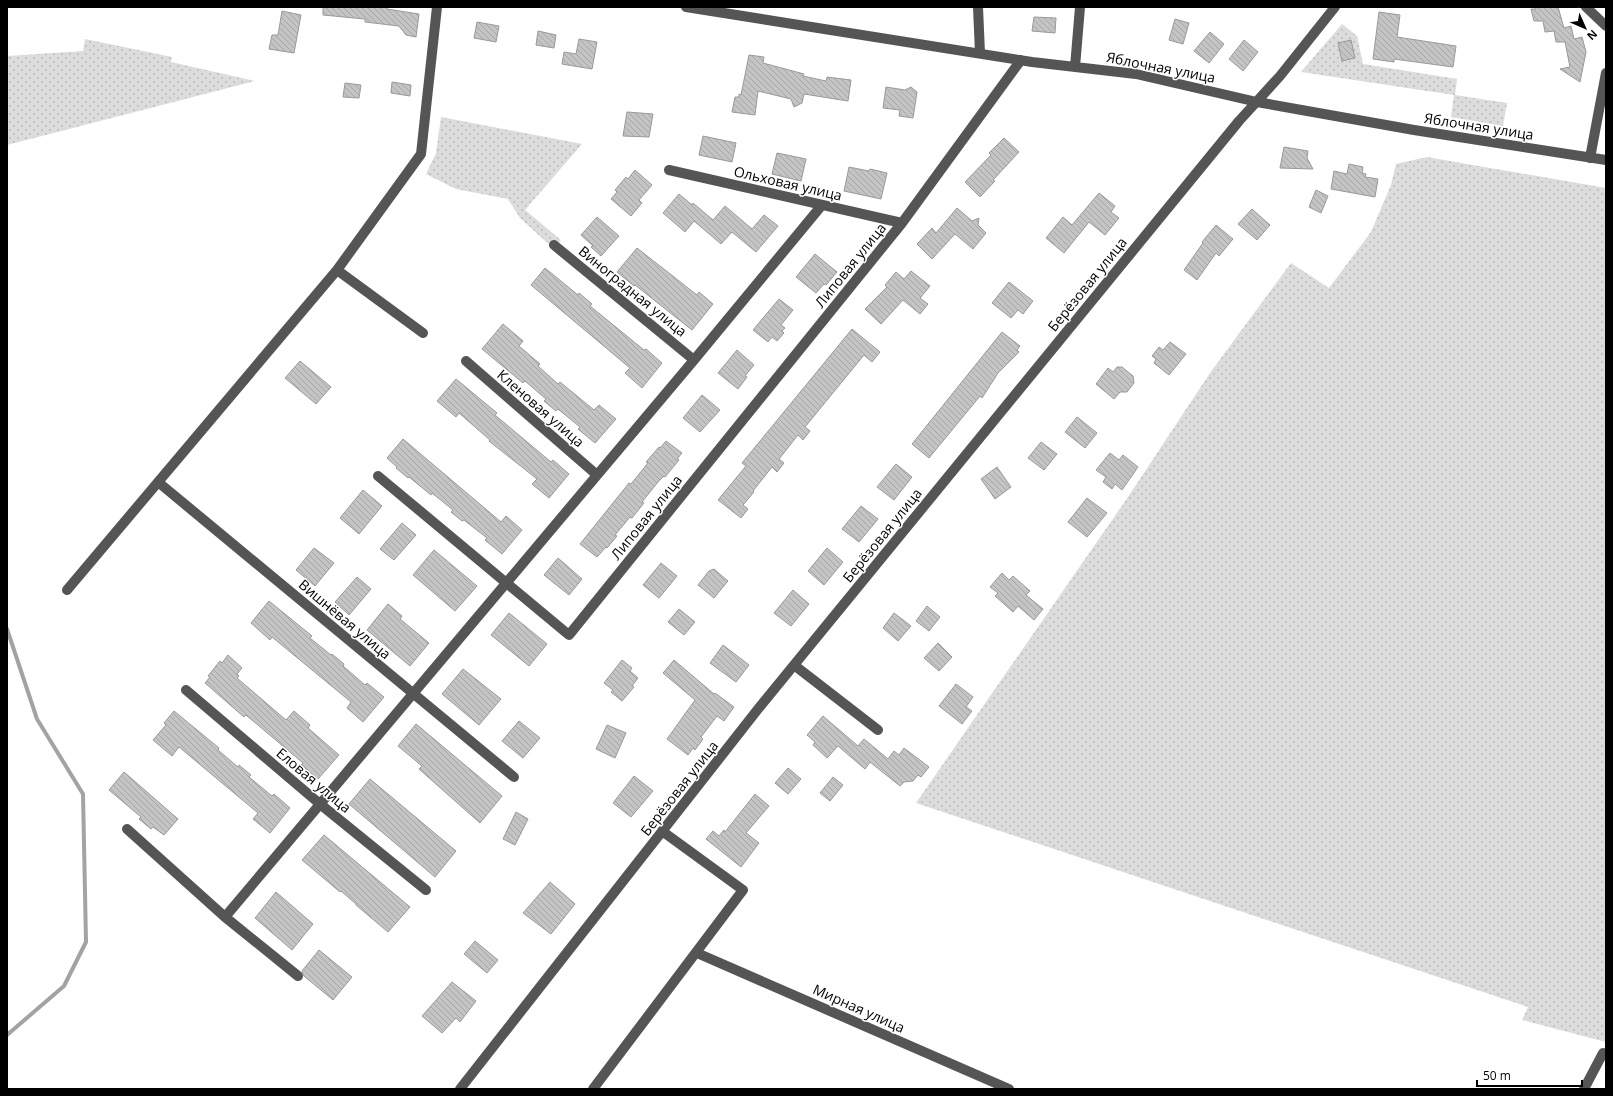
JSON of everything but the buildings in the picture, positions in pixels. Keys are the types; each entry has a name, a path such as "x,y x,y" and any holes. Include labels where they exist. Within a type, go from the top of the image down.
{"street":[{"path":"67,590 337,270 421,154 437,7"},
{"name":"Яблочная улица","path":"686,7 1021,60 1136,74 1257,102 1414,130 1606,160"},
{"path":"978,7 980,53"},
{"path":"1075,67 1080,7"},
{"name":"Берёзовая улица","path":"460,1089 662,831 794,666 1229,133 1280,76 1336,7"},
{"path":"1586,7 1606,26"},
{"path":"902,223 1021,60"},
{"path":"1590,158 1606,73"},
{"name":"Ольховая улица","path":"669,170 902,223"},
{"path":"225,917 598,475 822,205"},
{"name":"Липовая улица","path":"378,476 569,635 902,223"},
{"name":"Виноградная улица","path":"554,245 694,360"},
{"path":"337,270 423,334"},
{"name":"Кленовая улица","path":"466,361 598,475"},
{"name":"Вишнёвая улица","path":"158,482 514,777"},
{"path":"794,666 878,730"},
{"name":"Еловая улица","path":"186,690 320,804 426,890"},
{"path":"127,829 225,917 298,976"},
{"path":"594,1089 743,890 662,831"},
{"name":"Мирная улица","path":"697,952 1009,1089"},
{"path":"1584,1089 1603,1053 1606,1054"}],"shaded area":[{"path":"1342,24 1357,36 1363,64 1457,79 1455,95 1507,103 1503,126 1451,117 1454,95 1301,72"},
{"path":"85,39 172,57 171,62 255,81 7,145 7,56 83,51"},
{"path":"441,117 582,144 525,210 561,240 554,249 520,218 508,199 456,189 426,174 436,153"},
{"path":"1427,157 1606,188 1606,1042 1522,1020 1528,1007 916,803 1128,497 1210,373 1291,263 1329,288 1371,232 1391,185 1396,164"}],"waterway":[{"path":"7,629 37,719 83,794 86,942 64,986 7,1035"}]}
